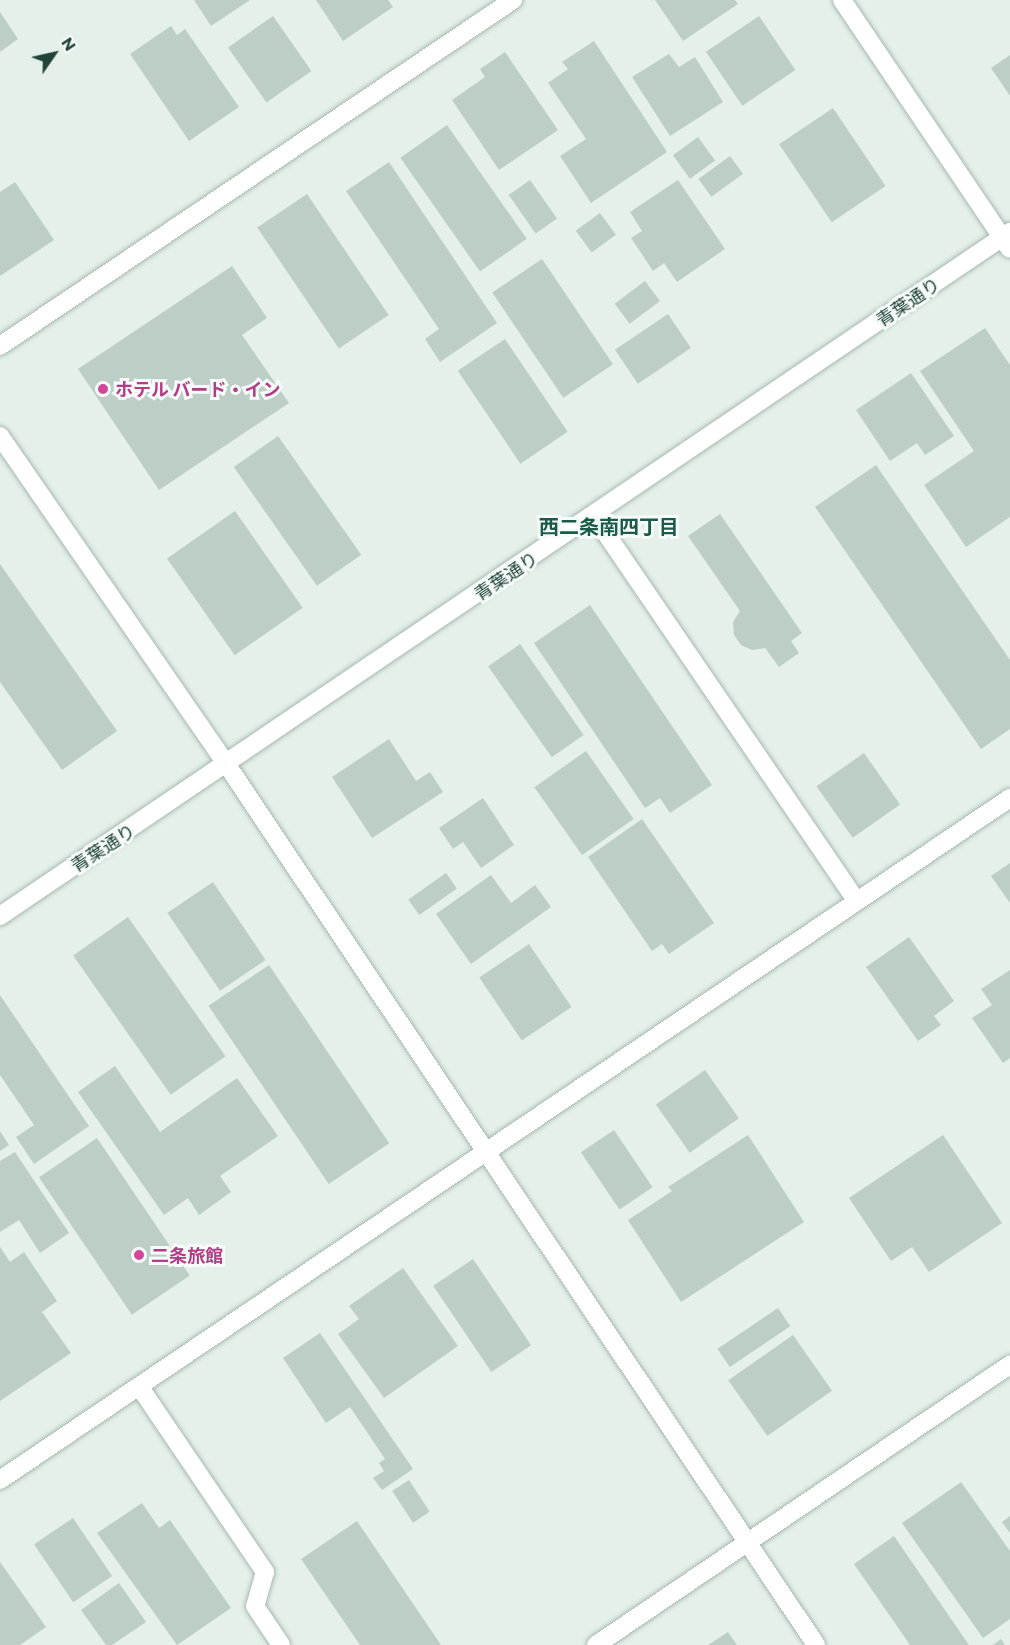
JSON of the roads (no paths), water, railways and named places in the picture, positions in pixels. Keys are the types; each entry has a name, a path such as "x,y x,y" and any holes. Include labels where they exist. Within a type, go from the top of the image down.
{"street":[{"path":"0,346 513,0"},
{"path":"842,0 1007,240"},
{"name":"青葉通り","path":"0,916 1007,240"},
{"path":"0,436 227,765 816,1645"},
{"path":"594,516 857,901"},
{"path":"0,1480 1010,798"},
{"path":"596,1645 1010,1365"},
{"path":"139,1386 266,1572 255,1606 281,1645"}],"place":[{"name":"ホテル バード・イン","path":"103,389"},
{"name":"二条旅館","path":"139,1255"}],"district":[{"name":"西二条南四丁目","path":"609,526"}]}
